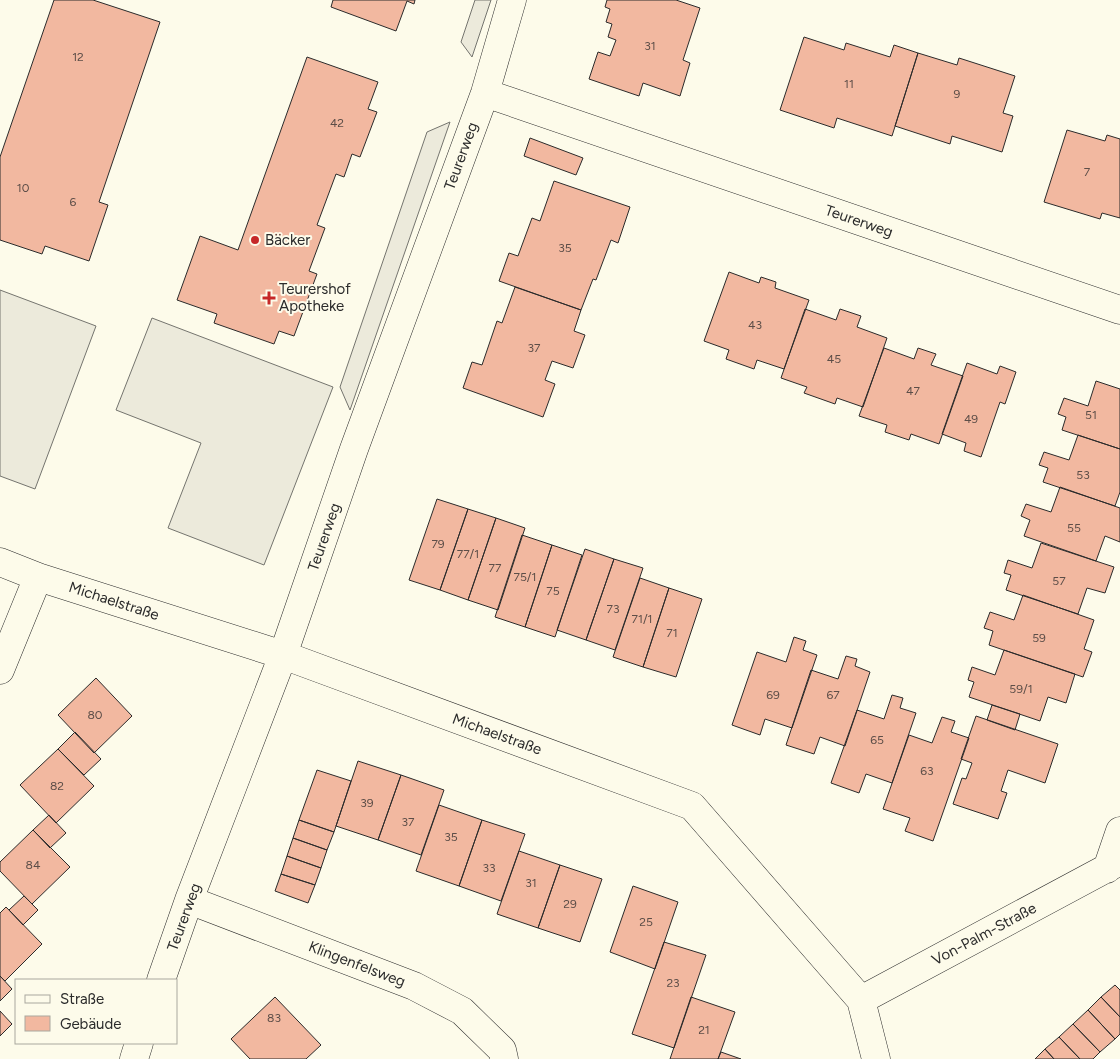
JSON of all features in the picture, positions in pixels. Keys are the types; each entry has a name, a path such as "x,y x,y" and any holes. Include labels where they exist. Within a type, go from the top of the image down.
{"street":[{"name":"Teurerweg","path":"161,979 189,900 283,655 354,449 485,92 512,0"},
{"name":"Teurerweg","path":"485,92 1120,310"},
{"name":"Michaelstraße","path":"0,562 38,577 283,655 692,806 861,1000 876,1059"},
{"path":"0,670 38,577"},
{"name":"Von-Palm-Straße","path":"861,1000 1113,865 1120,831"},
{"name":"Klingenfelsweg","path":"189,900 414,986 462,1011 502,1050 504,1059"},
{"path":"134,1059 139,1044"}],"shaded area":[{"path":"475,0 491,0 472,57 461,42"},
{"path":"450,122 350,410 340,387 427,132"},
{"path":"0,290 96,326 35,489 0,476"},
{"path":"152,318 333,387 264,565 168,528 201,443 116,410"}],"building":[{"path":"54,0 93,0 160,22 99,202 108,205 89,261 45,246 42,254 0,240 0,157"},
{"path":"333,0 415,0 414,4 407,1 396,31 331,7"},
{"path":"607,0 676,0 700,8 683,60 690,63 680,96 643,83 639,96 589,79 598,52 610,56 616,40 608,37 612,24 606,22 610,9 605,7"},
{"path":"804,37 844,50 846,43 890,57 894,45 918,53 892,136 837,118 834,128 780,110"},
{"path":"918,53 957,65 959,58 1015,76 1003,113 1013,116 1002,152 952,136 950,144 895,126"},
{"path":"307,57 378,82 368,109 377,112 360,157 352,154 344,177 336,174 317,225 325,228 309,271 317,274 294,336 279,331 274,344 214,323 217,314 177,300 200,236 238,250"},
{"path":"1067,130 1105,141 1107,135 1120,139 1120,218 1102,213 1100,219 1044,202"},
{"path":"530,138 583,158 576,175 524,156"},
{"path":"554,181 630,207 618,243 611,240 596,280 593,279 581,310 499,281 509,253 518,256 532,218 540,221"},
{"path":"729,272 759,283 761,277 776,282 775,288 809,300 784,369 757,360 754,369 726,359 729,350 704,341"},
{"path":"515,287 581,310 574,331 585,335 573,368 552,361 545,380 555,384 543,417 463,388 472,362 482,365 497,321 502,323"},
{"path":"805,309 836,320 840,309 861,316 857,327 887,338 863,407 837,398 835,404 804,393 807,387 781,378"},
{"path":"884,348 914,359 918,348 936,354 931,365 963,376 939,444 911,434 909,440 885,432 887,425 859,416"},
{"path":"967,363 997,374 1000,366 1016,372 1005,404 1000,402 981,457 964,451 966,443 942,434"},
{"path":"1096,381 1120,389 1120,449 1062,430 1066,417 1058,414 1064,398 1088,406"},
{"path":"1078,435 1120,449 1120,492 1115,506 1043,482 1048,468 1039,465 1044,452 1069,460"},
{"path":"1060,487 1120,508 1120,542 1105,536 1096,561 1024,536 1030,520 1021,516 1026,504 1051,512"},
{"path":"437,499 468,509 440,590 409,580"},
{"path":"468,509 496,518 468,600 440,590"},
{"path":"496,518 525,528 498,610 468,600"},
{"path":"522,535 552,545 525,627 495,617"},
{"path":"1041,543 1114,567 1105,593 1087,588 1078,614 1006,590 1011,575 1004,573 1008,560 1032,568"},
{"path":"552,545 582,555 555,637 525,627"},
{"path":"585,549 614,559 586,640 557,630"},
{"path":"614,559 643,568 615,650 586,640"},
{"path":"640,578 669,588 643,667 613,657"},
{"path":"669,588 702,599 676,677 643,667"},
{"path":"1023,595 1094,620 1084,649 1092,652 1083,677 989,645 993,631 984,628 990,612 1014,620"},
{"path":"794,637 806,641 803,650 817,655 792,728 765,719 760,735 732,725 757,652 786,662"},
{"path":"1004,650 1075,674 1066,703 1048,697 1040,721 969,697 974,682 968,680 972,667 995,675"},
{"path":"846,656 857,659 855,666 870,672 845,746 820,737 814,754 786,745 811,670 838,679"},
{"path":"96,678 132,716 94,753 58,715"},
{"path":"892,695 903,698 900,708 916,713 892,783 866,774 859,793 831,783 857,710 884,719"},
{"path":"992,705 1020,714 1015,730 987,720"},
{"path":"976,716 1058,744 1045,783 1008,770 1001,791 1007,793 998,819 953,804 962,778 966,779 972,763 961,759"},
{"path":"942,717 955,721 951,732 969,738 933,841 905,831 910,818 883,809 909,735 932,743"},
{"path":"75,732 101,759 84,775 58,749"},
{"path":"58,749 94,786 56,823 20,785"},
{"path":"358,761 401,775 378,840 336,826"},
{"path":"317,770 351,781 334,832 299,820"},
{"path":"401,775 444,790 421,855 378,840"},
{"path":"439,805 482,820 459,886 416,871"},
{"path":"49,815 66,833 50,848 33,830"},
{"path":"299,820 334,832 327,850 293,838"},
{"path":"482,820 525,834 501,901 459,886"},
{"path":"33,830 70,867 32,904 0,871 0,862"},
{"path":"293,838 327,850 321,868 287,856"},
{"path":"519,851 560,865 538,928 497,914"},
{"path":"287,856 321,868 315,885 281,874"},
{"path":"560,865 602,879 580,942 538,928"},
{"path":"281,874 315,885 308,903 275,891"},
{"path":"633,886 678,902 655,969 610,952"},
{"path":"24,896 38,910 23,925 9,910"},
{"path":"6,907 42,944 5,981 0,976 0,913"},
{"path":"664,942 706,955 674,1048 632,1034"},
{"path":"0,976 12,989 0,1001"},
{"path":"1115,985 1120,990 1120,1017 1101,997"},
{"path":"275,997 321,1045 306,1059 250,1059 231,1039"},
{"path":"691,997 735,1012 718,1059 670,1059"},
{"path":"1101,997 1120,1017 1120,1034 1115,1039 1088,1010"},
{"path":"1088,1010 1115,1039 1100,1052 1073,1024"},
{"path":"0,1011 12,1024 0,1036"},
{"path":"1073,1024 1100,1052 1093,1059 1080,1059 1059,1037"},
{"path":"1059,1037 1080,1059 1054,1059 1045,1049"},
{"path":"1045,1049 1054,1059 1035,1059"},
{"path":"721,1052 741,1059 718,1059"}],"place":[{"name":"Bäcker","path":"255,240"},
{"name":"Teurershof Apotheke","path":"269,298"}]}
